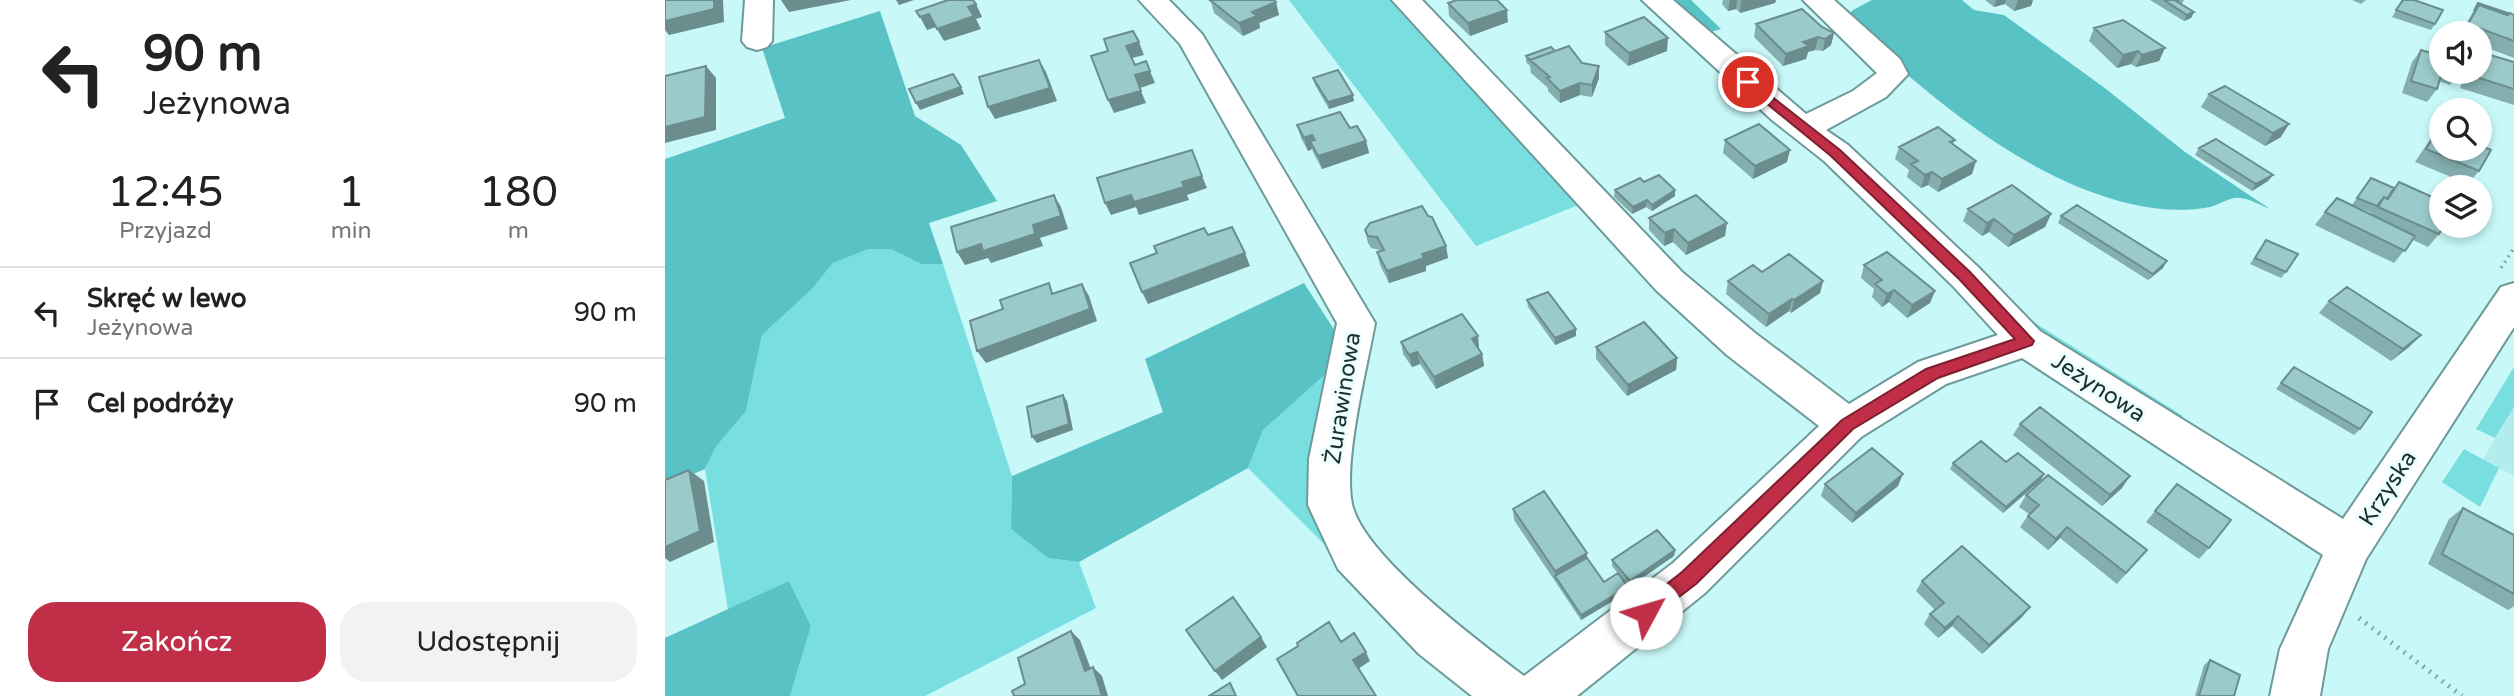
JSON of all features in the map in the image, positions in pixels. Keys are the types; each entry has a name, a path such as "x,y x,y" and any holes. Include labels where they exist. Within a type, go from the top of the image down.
{"street":[{"path":"757,41 759,0"},
{"name":"Żurawinowa","path":"1153,0 1192,40 1356,323 1330,459 1330,505 1354,555 1436,638 1511,696"},
{"path":"1406,0 1669,281 1741,344 1847,425"},
{"name":"Jeżynowa","path":"1656,0 1783,113 1836,153 1965,276 2027,341 2349,547"},
{"path":"1805,129 1886,85 1893,74 1889,65 1817,0"},
{"name":"Krzyska","path":"2295,696 2304,649 2349,547 2514,298"},
{"path":"1538,696 1689,578 1847,425 1932,373 2027,341"}],"path":[{"path":"2327,593 2462,696"}],"shaded area":[{"path":"1289,0 1397,0 1586,202 1476,246"},
{"path":"1668,0 1691,0 1721,29 1703,34"},
{"path":"1872,0 1962,0 1974,10 2004,15 2106,89 2185,152 2270,209 2236,198 2200,209 2151,208 2090,191 2051,174 1977,130 1909,76 1844,19 1853,10"},
{"path":"880,11 915,116 961,145 997,201 929,223 943,264 921,264 891,249 869,249 833,263 811,290 762,335 746,411 715,448 705,469 665,486 665,159 785,118 762,48"},
{"path":"869,249 891,249 921,264 943,264 1012,476 1011,529 1048,558 1079,562 1096,608 925,696 790,696 811,626 789,581 728,610 705,469 715,448 746,411 762,335 811,290 833,263"},
{"path":"1304,283 1335,331 1329,371 1263,430 1248,468 1079,562 1048,558 1011,529 1012,476 1163,412 1145,359"},
{"path":"2016,311 2183,416 2168,422 2064,358"},
{"path":"2514,367 2514,407 2495,438 2476,429"},
{"path":"1329,371 1331,551 1248,468 1263,430"},
{"path":"2514,407 2514,476 2483,459"},
{"path":"2464,449 2499,468 2480,507 2442,482"},
{"path":"789,581 811,626 790,696 665,696 665,638"}],"building":[{"path":"665,0 714,0 714,9 665,21"},
{"path":"948,0 973,0 976,4 968,7 974,16 937,29 929,14 920,17 916,11"},
{"path":"1210,0 1276,2 1252,12 1257,16 1239,23"},
{"path":"1457,0 1497,0 1507,10 1468,23 1448,3"},
{"path":"2164,0 2179,0 2176,1 2194,12 2187,15"},
{"path":"2403,0 2414,0 2443,10 2437,21 2429,22 2396,10"},
{"path":"2478,3 2508,13 2507,15 2479,5 2474,11"},
{"path":"2479,5 2508,15 2510,13 2514,15 2514,41 2492,33 2492,21 2470,21"},
{"path":"1802,9 1822,27 1834,33 1825,39 1818,37 1803,42 1809,46 1786,54 1756,24"},
{"path":"1644,17 1668,38 1629,53 1605,32"},
{"path":"2123,20 2165,48 2142,55 2138,51 2123,55 2094,28"},
{"path":"1133,31 1139,42 1126,46 1135,65 1146,61 1150,71 1135,75 1141,91 1108,100 1091,56 1108,51 1104,39"},
{"path":"1569,46 1582,63 1599,66 1592,85 1580,83 1560,91 1547,78 1550,77 1530,60"},
{"path":"1551,47 1555,51 1530,60 1526,56"},
{"path":"2421,50 2429,52 2429,84 2438,84 2437,89 2411,81"},
{"path":"2492,56 2514,62 2514,89 2492,82"},
{"path":"1039,60 1050,88 988,107 979,77"},
{"path":"706,66 705,117 665,127 665,76"},
{"path":"1338,70 1353,95 1328,102 1313,78"},
{"path":"953,74 961,87 916,103 909,89"},
{"path":"2225,86 2289,124 2273,133 2209,94"},
{"path":"1340,112 1350,128 1357,126 1366,141 1318,156 1310,141 1315,140 1312,135 1304,138 1297,125"},
{"path":"1759,124 1790,150 1755,166 1725,140"},
{"path":"1938,127 1955,140 1950,142 1976,161 1942,179 1932,172 1925,175 1911,164 1918,161 1899,147"},
{"path":"2216,139 2273,175 2256,184 2199,148"},
{"path":"1192,150 1202,176 1182,182 1184,187 1134,202 1131,195 1105,203 1097,178"},
{"path":"2455,161 2485,161 2479,171"},
{"path":"1659,175 1675,190 1652,205 1647,200 1633,207 1615,190 1640,178 1644,182"},
{"path":"2371,178 2394,188 2387,199 2384,197 2377,206 2357,198"},
{"path":"2399,182 2429,196 2429,230 2378,207 2384,197 2388,199"},
{"path":"2012,185 2051,214 2014,235 1994,219 1987,223 1968,209"},
{"path":"1054,195 1061,216 1033,225 1035,234 983,251 981,244 957,252 951,227"},
{"path":"1696,195 1727,223 1688,243 1674,229 1665,233 1649,218"},
{"path":"2337,198 2415,236 2405,251 2325,212"},
{"path":"2077,205 2167,261 2153,274 2061,216"},
{"path":"1422,206 1428,216 1432,217 1446,246 1422,254 1424,258 1387,271 1377,252 1384,250 1377,237 1368,236 1365,230 1370,223"},
{"path":"1232,227 1245,253 1142,292 1130,263 1157,253 1154,246 1204,228 1208,235"},
{"path":"2266,240 2298,254 2286,272 2255,258"},
{"path":"1887,252 1935,291 1912,305 1894,290 1887,294 1875,284 1882,280 1864,265"},
{"path":"1789,254 1823,281 1769,314 1728,281 1753,265 1762,272"},
{"path":"1049,283 1052,294 1082,284 1090,309 977,351 970,321 1003,309 1000,300"},
{"path":"2347,287 2421,335 2403,349 2329,301"},
{"path":"1548,292 1576,329 1555,338 1527,300"},
{"path":"1462,314 1478,336 1472,339 1482,354 1434,377 1417,352 1409,355 1401,342"},
{"path":"1644,322 1677,358 1628,385 1596,347"},
{"path":"2294,367 2372,412 2360,429 2281,383"},
{"path":"1063,395 1069,424 1032,437 1027,407"},
{"path":"2040,407 2130,476 2110,495 2020,424"},
{"path":"1981,441 2006,462 2018,453 2044,474 2006,507 1953,463"},
{"path":"1872,448 1903,474 1856,513 1825,484"},
{"path":"689,470 700,531 665,547 665,480"},
{"path":"2048,475 2147,550 2126,573 2067,527 2056,539 2028,516 2039,505 2026,495"},
{"path":"2177,484 2231,520 2209,548 2155,511"},
{"path":"1544,491 1587,553 1555,571 1513,509"},
{"path":"2463,508 2514,535 2514,594 2442,554"},
{"path":"1657,530 1675,550 1630,581 1612,560"},
{"path":"1962,546 2030,607 1989,645 1958,616 1945,628 1930,614 1944,603 1922,581"},
{"path":"1587,558 1604,582 1618,573 1628,587 1581,615 1555,576"},
{"path":"1233,597 1261,637 1215,671 1186,630"},
{"path":"1329,622 1341,642 1354,633 1366,652 1353,660 1376,696 1298,696 1277,659"},
{"path":"1071,631 1085,671 1093,667 1102,696 1014,696 1012,691 1025,684 1018,658"},
{"path":"2210,660 2240,675 2234,696 2199,696"},
{"path":"1230,683 1236,696 1209,696"}],"route":[{"path":"1646,613 1689,578 1847,425 1932,373 2027,341 1965,276 1836,153 1783,113 1748,82"}]}
